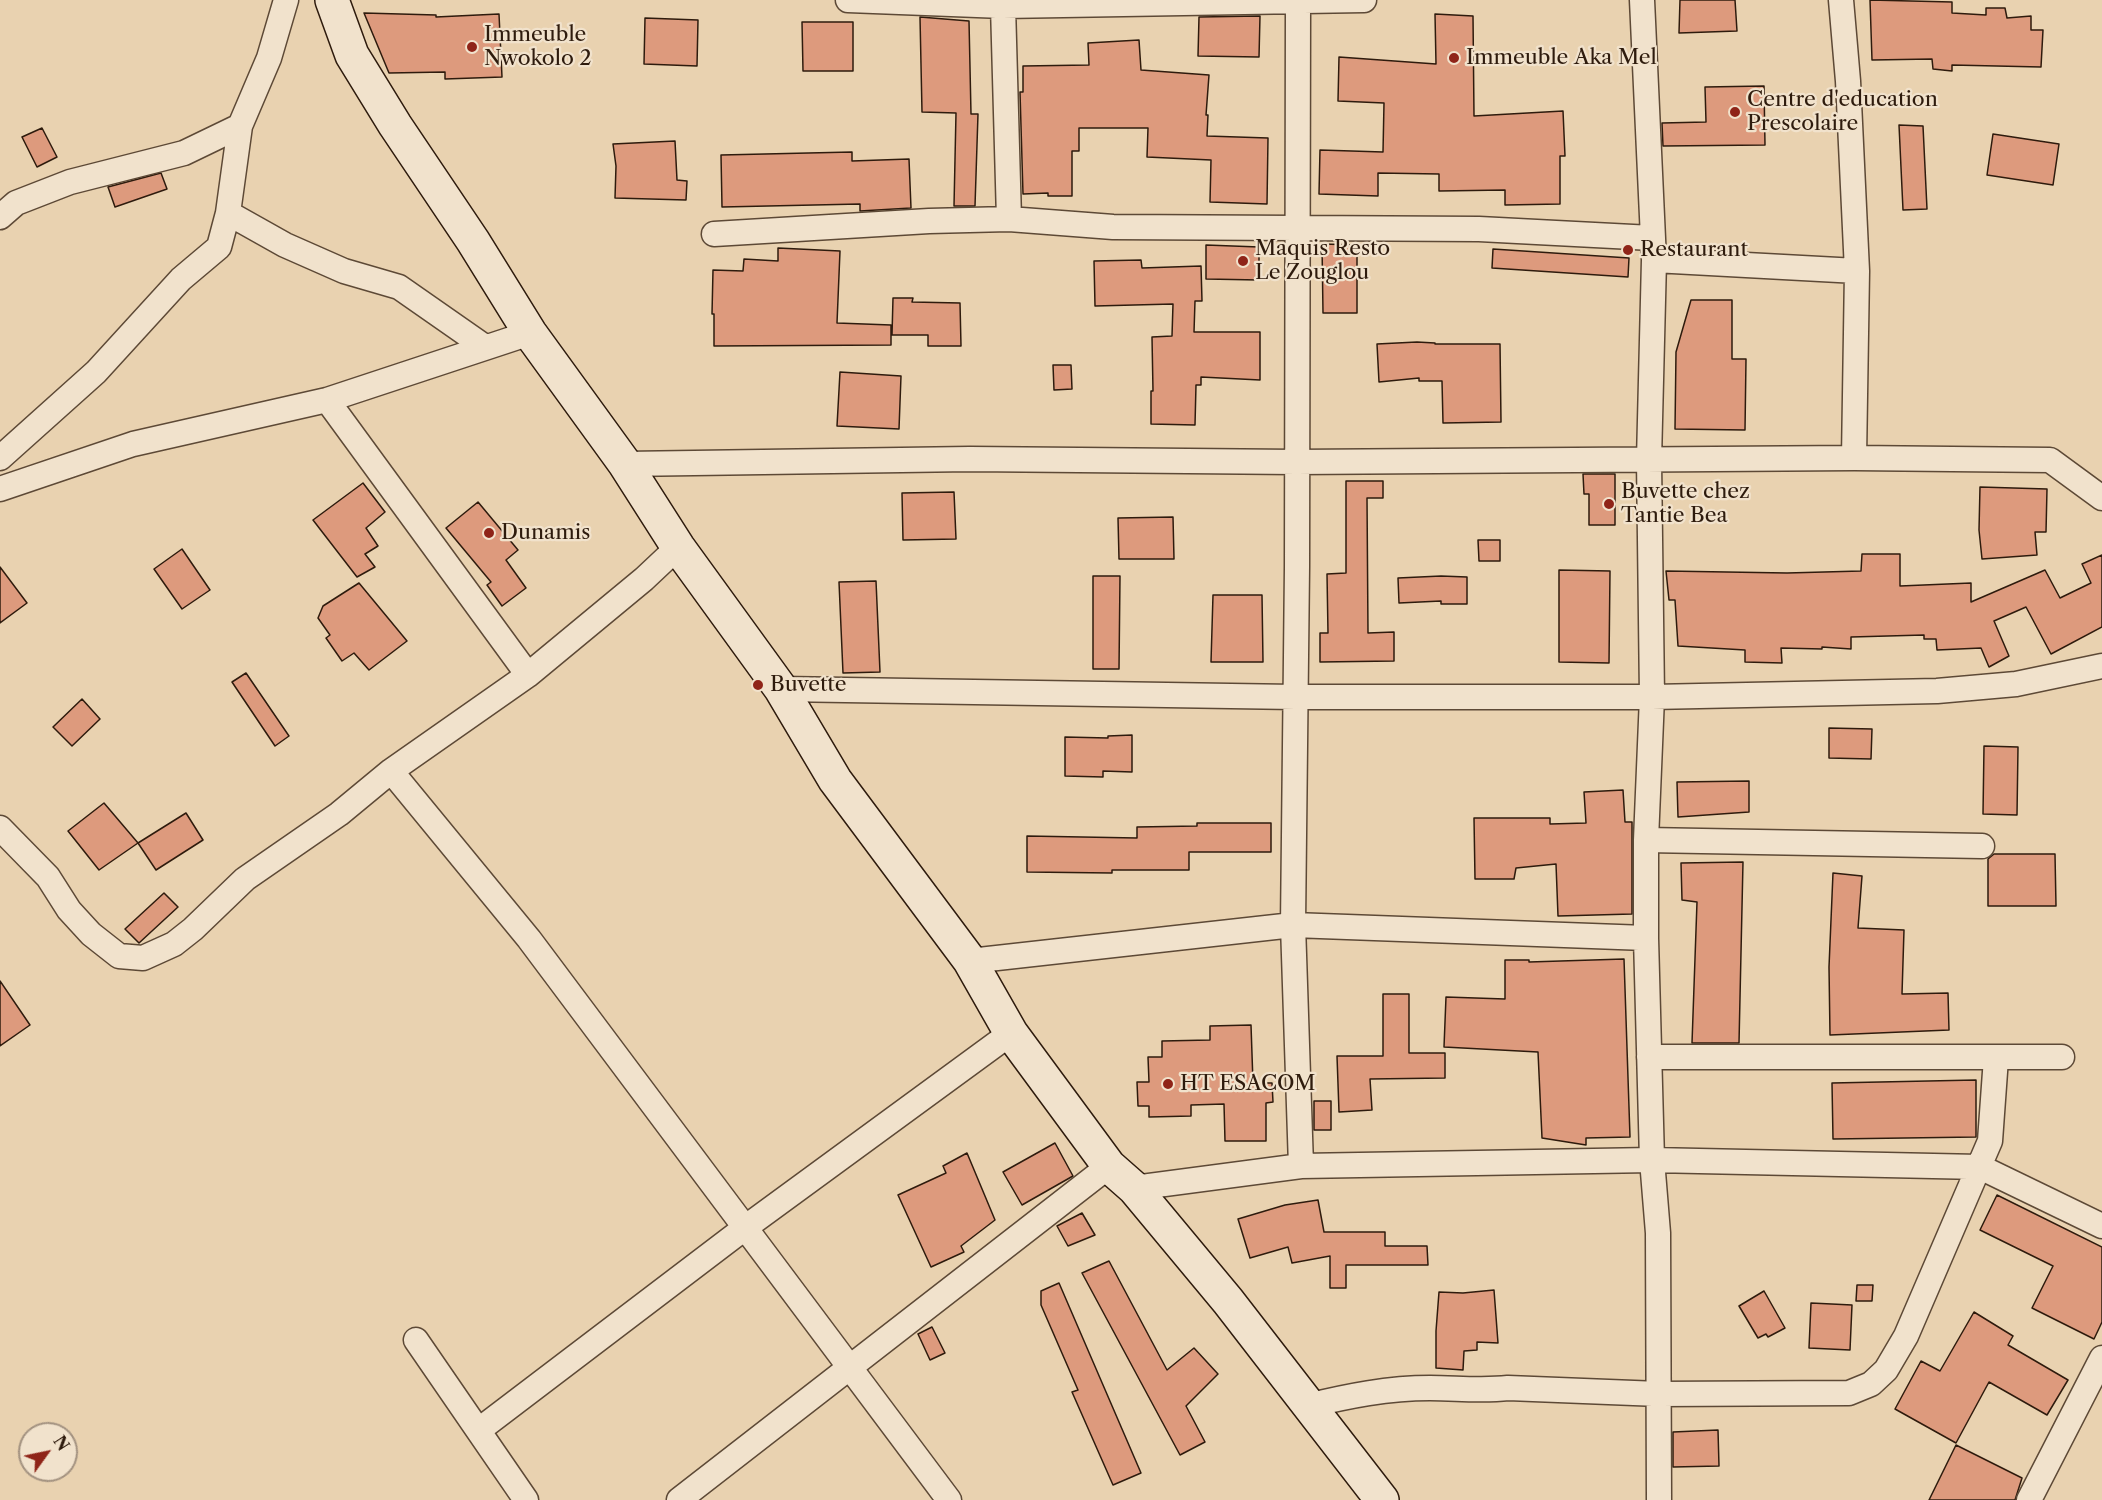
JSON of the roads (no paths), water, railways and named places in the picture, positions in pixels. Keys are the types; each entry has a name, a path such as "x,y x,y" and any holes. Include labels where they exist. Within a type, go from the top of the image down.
{"street":[{"path":"0,458 96,372 181,279 219,247 228,213 240,126 269,58 286,0"},
{"path":"332,0 352,55 530,333 625,464 678,547 781,689 835,780 970,961 1011,1033 1109,1166 1134,1188 1228,1301 1382,1500"},
{"path":"848,0 1003,6 1364,0"},
{"path":"1642,0 1653,249 1649,460 1652,698 1646,840 1646,938 1652,1160 1658,1233 1659,1500"},
{"path":"1841,0 1848,81 1857,271 1854,458"},
{"path":"1298,1 1293,925 1301,1166"},
{"path":"1003,6 1009,219"},
{"path":"0,218 16,203 70,182 184,153 240,126"},
{"path":"228,213 285,245 344,271 399,287 485,347"},
{"path":"714,234 929,221 1009,219 1113,227 1479,229 1857,271"},
{"path":"0,489 133,444 327,400 530,333"},
{"path":"327,400 528,675"},
{"path":"625,464 970,459 1296,462 2050,459 2102,498"},
{"path":"0,828 48,877 69,910 91,934 118,956 142,958 174,944 245,879 339,814 391,771 528,675 644,579 678,547"},
{"path":"781,689 1295,697 1652,698 1936,691 2016,684 2102,666"},
{"path":"391,771 529,939 949,1500"},
{"path":"1646,840 1982,846"},
{"path":"970,961 1293,925 1646,938"},
{"path":"479,1430 746,1227 1011,1033"},
{"path":"1649,1057 2062,1057"},
{"path":"1307,1406 1364,1392 1429,1388 1484,1390 1508,1388 1659,1394 1849,1394 1871,1384 1886,1370 1906,1336 1990,1141 1996,1058"},
{"path":"1134,1188 1301,1166 1652,1160 1980,1167 2102,1226"},
{"path":"679,1500 1109,1166"},
{"path":"416,1340 526,1500"},
{"path":"2029,1500 2102,1358"}],"place":[{"name":"Immeuble Nwokolo 2","path":"472,47"},
{"name":"Immeuble Aka Mel","path":"1454,58"},
{"name":"Centre d'education Prescolaire","path":"1735,112"},
{"name":"Restaurant","path":"1628,250"},
{"name":"Maquis Resto Le Zouglou","path":"1243,261"},
{"name":"Buvette chez Tantie Bea","path":"1609,504"},
{"name":"Dunamis","path":"489,533"},
{"name":"Buvette","path":"758,685"},
{"name":"HT ESACOM","path":"1168,1084"}]}
